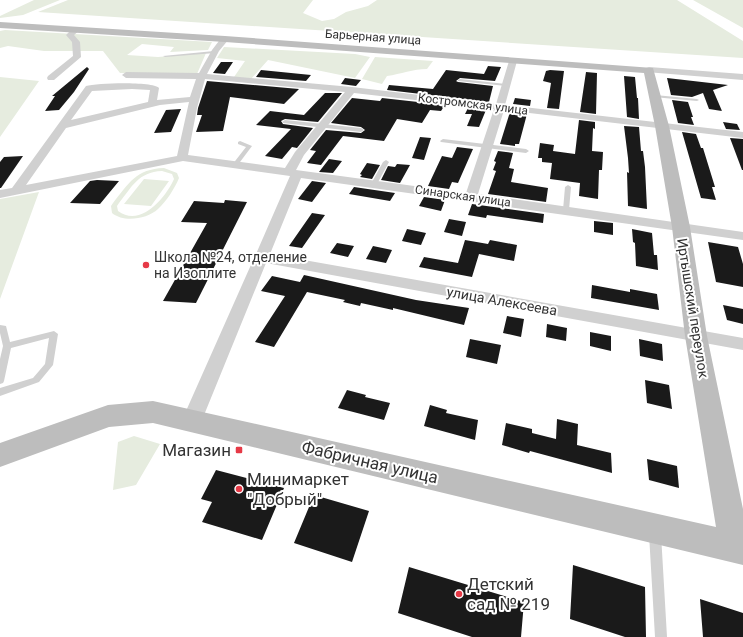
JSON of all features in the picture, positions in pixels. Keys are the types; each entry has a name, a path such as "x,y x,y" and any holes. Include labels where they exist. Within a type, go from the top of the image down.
{"street":[{"name":"Барьерная улица","path":"0,25 225,39 743,77"},
{"path":"51,78 77,57 76,42 70,35 76,30"},
{"path":"183,158 182,153 194,99 202,76 214,52 225,39"},
{"path":"471,197 513,61"},
{"name":"Иртышский переулок","path":"649,70 662,126 681,226 696,336 739,548"},
{"name":"Костромская улица","path":"126,75 202,76 352,90 743,135"},
{"path":"17,190 89,88 132,86 155,88 152,101 154,103"},
{"path":"192,420 260,257 299,154 324,126 352,90"},
{"path":"64,125 154,103 194,99"},
{"name":"Синарская улица","path":"0,194 183,158 681,226 743,236"},
{"name":"улица Алексеева","path":"260,257 743,344"},
{"name":"Фабричная улица","path":"0,455 108,416 153,412 739,548"}],"lane":[{"path":"165,56 214,52"},
{"path":"460,80 506,85"},
{"path":"655,96 697,100"},
{"path":"284,122 361,130"},
{"path":"443,141 526,151"},
{"path":"235,165 250,146 240,143"},
{"path":"374,184 386,162"},
{"path":"566,210 568,187"},
{"path":"0,328 3,328 7,346 0,381"},
{"path":"0,392 36,380 49,365 54,334 7,346"},
{"path":"655,529 661,637"}],"shaded area":[{"path":"34,0 60,0 23,15 0,18 0,16"},
{"path":"68,0 313,0 303,13 322,21 334,19 346,12 368,6 377,0 677,0 743,41 743,58 38,12"},
{"path":"693,0 743,0 743,28"},
{"path":"5,30 212,42 208,50 170,52 174,47 142,44 127,55 158,57 206,53 197,74 120,73 103,51 44,51 8,46 0,48 0,31"},
{"path":"224,47 355,54 370,57 355,78 268,60 251,79 234,77 245,61 217,58"},
{"path":"375,57 433,61 427,69 387,76 382,84 362,79"},
{"path":"0,77 39,81 0,137"},
{"path":"164,168 177,173 179,178 170,195 161,206 148,215 129,219 112,213 111,206 129,183 140,174 154,169","holes":["162,171 172,174 174,179 170,186 159,202 152,208 135,216 127,215 118,211 117,206 119,203 136,181 141,177 147,174"]},
{"path":"144,179 169,181 151,206 124,204"},
{"path":"39,192 0,299 0,199"},
{"path":"134,436 160,444 136,485 113,490 118,442"}],"building":[{"path":"221,62 233,62 225,74 213,73"},
{"path":"488,66 501,67 495,81 460,78 456,81 493,86 489,102 387,90 389,85 433,89 446,70 484,74"},
{"path":"87,67 89,69 74,92 59,110 45,111 55,96 52,96"},
{"path":"261,70 311,75 306,81 256,77"},
{"path":"546,71 564,71 559,109 547,108 551,83 543,81"},
{"path":"586,72 597,73 596,114 580,112"},
{"path":"624,76 635,77 639,119 627,117"},
{"path":"345,78 361,80 356,86 341,84"},
{"path":"667,78 728,85 713,90 722,111 709,109 703,93 692,97 671,95"},
{"path":"207,81 299,89 284,104 230,97 223,131 196,132 202,115 197,115 198,108"},
{"path":"325,93 342,93 318,122 285,119 281,121 283,124 313,128 297,148 292,147 282,159 265,156 291,129 256,125 270,111 304,115"},
{"path":"352,98 380,101 382,98 445,105 441,111 430,110 422,123 397,119 384,141 343,136 321,165 307,163 316,151 310,150 326,130 361,133 365,130 361,127 331,123"},
{"path":"515,98 531,100 530,106 513,104"},
{"path":"672,100 688,102 694,125 678,123"},
{"path":"468,108 486,110 479,127 467,126 472,114 465,114"},
{"path":"181,109 171,132 154,133 166,110"},
{"path":"510,112 527,114 519,144 515,144 515,146 500,144"},
{"path":"579,120 595,122 595,129 593,128 592,151 603,152 602,170 599,170 598,199 579,196 580,183 550,179 552,163 542,162 542,158 538,158 540,143 554,145 553,151 575,154"},
{"path":"723,122 737,124 740,130 726,129"},
{"path":"624,126 639,127 641,151 643,151 645,167 647,209 628,206 627,172 629,173"},
{"path":"682,132 696,134 701,148 703,148 715,187 712,187 716,200 701,198"},
{"path":"420,137 431,138 424,160 412,158"},
{"path":"730,138 743,139 743,170 742,170"},
{"path":"457,147 473,149 458,183 452,182 449,189 428,186 442,156 452,158"},
{"path":"498,151 513,153 509,168 514,169 511,182 548,188 546,202 488,194 496,171 493,170 496,162 494,161"},
{"path":"23,156 0,188 0,162 4,157"},
{"path":"329,159 342,161 333,173 319,172"},
{"path":"367,163 380,165 372,179 360,177 362,175 360,174"},
{"path":"397,164 410,165 400,183 381,180 388,166 395,167"},
{"path":"90,181 119,181 100,204 70,203"},
{"path":"312,181 326,183 312,202 298,199"},
{"path":"354,187 395,193 390,201 349,194"},
{"path":"424,197 445,200 441,211 419,206"},
{"path":"225,200 247,202 196,303 163,301 207,223 181,222 194,201 224,203"},
{"path":"472,204 544,214 543,223 487,215 486,218 468,215"},
{"path":"312,213 325,215 302,248 289,246"},
{"path":"449,219 466,222 462,236 444,232"},
{"path":"594,221 613,223 613,235 594,232"},
{"path":"407,229 426,233 421,245 402,241"},
{"path":"632,229 652,233 654,255 657,255 658,270 636,266 635,243 633,242"},
{"path":"465,240 488,244 490,240 517,245 514,261 479,254 472,277 419,267 424,257 458,263"},
{"path":"708,242 738,247 743,264 743,287 716,282"},
{"path":"337,243 354,246 348,257 330,253"},
{"path":"373,246 392,250 386,263 366,259"},
{"path":"304,275 416,300 469,308 464,325 393,308 393,310 361,303 360,306 343,302 345,300 307,292 274,347 255,342 285,296 261,291 272,276 300,282"},
{"path":"592,285 630,292 630,289 657,294 659,310 591,298"},
{"path":"723,305 743,309 743,324 727,320"},
{"path":"507,316 524,319 521,337 503,333"},
{"path":"547,324 567,328 566,341 546,337"},
{"path":"590,332 611,336 611,351 590,346"},
{"path":"470,339 501,345 497,364 466,357"},
{"path":"639,339 662,344 663,361 640,356"},
{"path":"645,380 669,385 672,409 647,403"},
{"path":"347,390 366,395 365,397 390,403 384,420 338,408"},
{"path":"430,405 447,410 446,413 478,420 475,440 424,426"},
{"path":"557,419 578,424 577,445 611,453 612,473 502,445 506,423 532,429 532,433 556,439"},
{"path":"647,459 677,466 679,488 649,480"},
{"path":"216,470 284,488 262,540 202,522 212,502 201,499"},
{"path":"314,495 369,511 352,562 294,543"},
{"path":"573,565 645,587 646,637 625,637 570,619"},
{"path":"409,567 524,602 521,637 472,637 398,613"},
{"path":"700,599 743,613 743,637 703,637"}],"place":[{"name":"Школа №24, отделение на Изоплите","path":"146,265"},
{"name":"Магазин","path":"239,450"},
{"name":"Минимаркет \"Добрый\"","path":"239,489"},
{"name":"Детский сад № 219","path":"459,594"}]}
